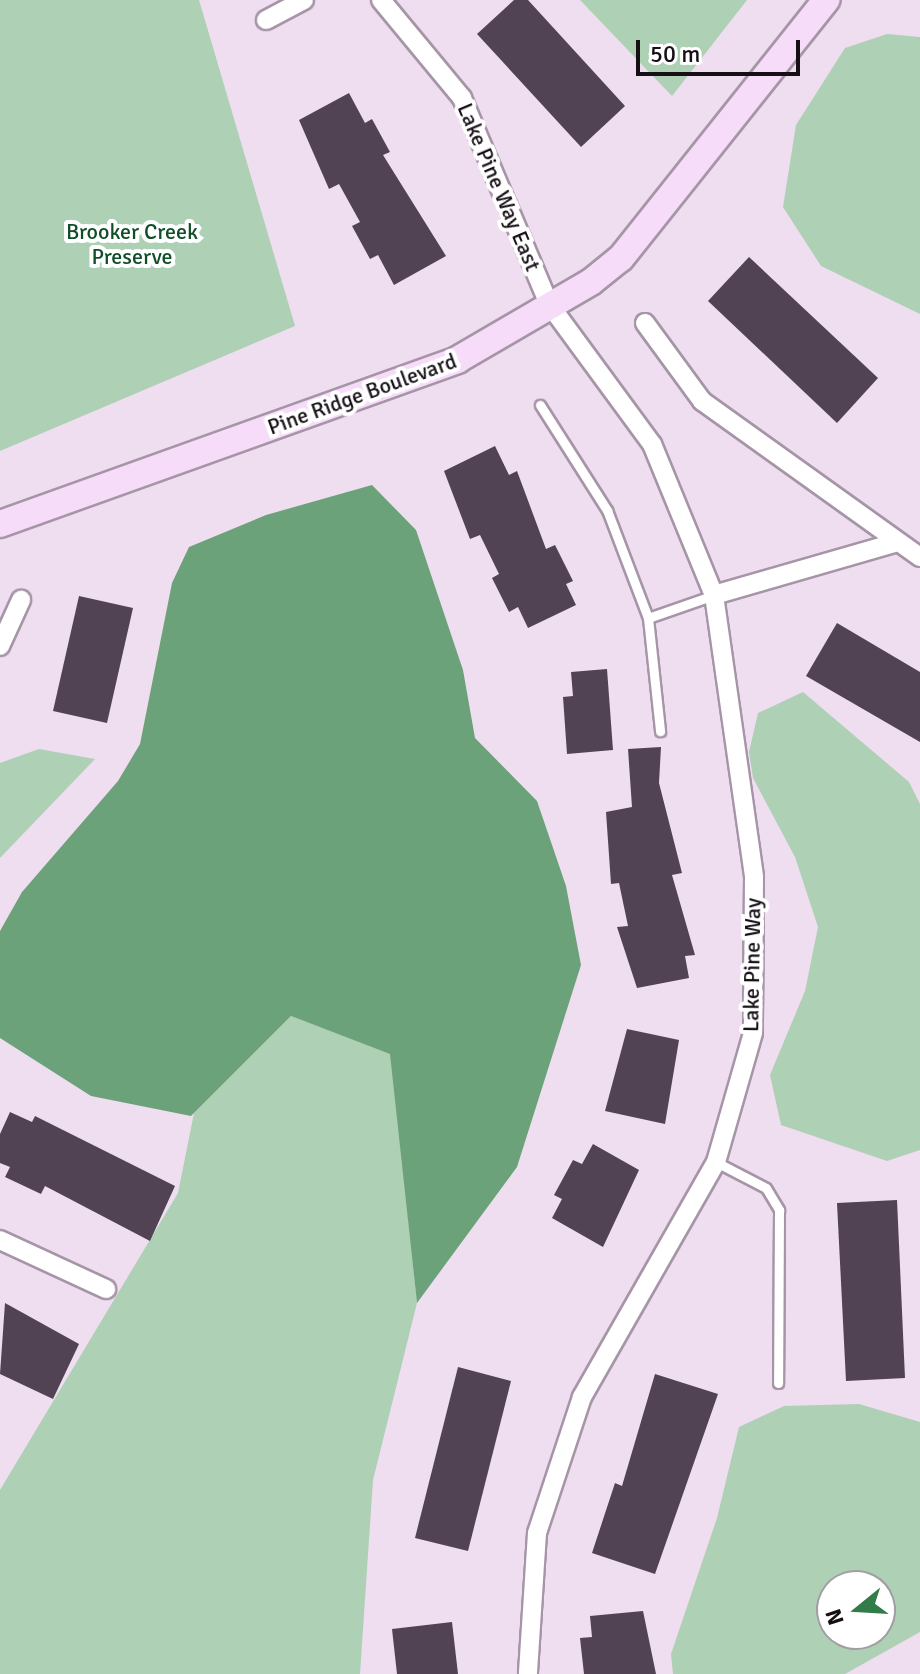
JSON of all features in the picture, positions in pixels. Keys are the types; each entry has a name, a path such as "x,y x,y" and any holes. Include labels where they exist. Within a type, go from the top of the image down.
{"street":[{"path":"266,20 304,0"},
{"name":"Lake Pine Way East","path":"381,0 462,98 549,304"},
{"name":"Pine Ridge Boulevard","path":"0,524 418,376 549,304 621,258 826,0"},
{"name":"Lake Pine Way","path":"528,1674 537,1533 582,1397 716,1162 753,1033 754,877 714,595 652,444 549,304"},
{"path":"645,323 702,401 920,557"},
{"path":"714,595 898,542"},
{"path":"0,646 21,600"},
{"path":"0,1240 106,1289"}],"lane":[{"path":"540,405 607,510 648,618 660,731"},
{"path":"648,618 714,595"},
{"path":"716,1162 766,1188 779,1210 778,1383"}],"green space":[{"name":"Brooker Creek Preserve","path":"0,0 199,0 295,326 0,451"},
{"path":"580,0 747,0 672,96"},
{"path":"887,34 920,37 920,314 821,266 783,207 796,125 845,48"},
{"path":"803,692 909,782 920,804 920,1150 887,1161 781,1125 770,1075 805,991 818,927 795,857 753,778 749,752 758,713"},
{"path":"39,749 95,759 0,858 0,763"},
{"path":"291,1016 391,1054 417,1303 373,1480 360,1674 0,1674 0,1490 178,1193 194,1113"},
{"path":"859,1404 920,1422 920,1632 896,1645 896,1570 816,1570 816,1650 888,1650 845,1674 673,1674 671,1654 717,1518 739,1427 784,1406"}],"shaded area":[{"path":"372,485 416,530 463,670 475,738 537,801 566,886 581,965 517,1167 417,1303 390,1054 291,1016 191,1116 91,1096 0,1038 0,931 22,892 118,781 140,744 172,583 189,547 266,515"}],"building":[{"path":"514,0 528,0 625,106 581,147 477,34"},
{"path":"349,93 365,123 372,119 390,152 383,155 446,256 394,285 378,255 370,259 352,226 360,222 339,184 329,189 299,120"},
{"path":"749,257 878,378 837,423 708,301"},
{"path":"495,446 509,475 517,471 546,549 555,545 573,581 566,584 576,605 528,628 518,607 509,612 492,578 499,574 480,535 470,539 444,471"},
{"path":"79,596 133,608 107,723 53,711"},
{"path":"837,623 920,672 920,742 806,676"},
{"path":"607,669 613,750 567,754 563,697 573,696 571,672"},
{"path":"661,747 659,783 682,873 672,875 695,955 685,956 689,978 637,988 617,927 628,926 619,883 611,884 606,812 632,807 628,749"},
{"path":"627,1029 679,1040 665,1124 605,1111"},
{"path":"10,1112 32,1122 35,1116 175,1186 150,1241 45,1186 41,1194 5,1177 10,1167 0,1163 0,1134"},
{"path":"593,1144 639,1170 603,1247 552,1218 562,1199 554,1195 573,1160 582,1164"},
{"path":"897,1200 905,1378 846,1381 837,1203"},
{"path":"5,1303 79,1344 53,1399 0,1374"},
{"path":"458,1367 511,1381 468,1551 415,1538"},
{"path":"655,1374 718,1394 655,1574 592,1553 615,1483 622,1486"},
{"path":"643,1611 656,1674 584,1674 580,1638 592,1637 590,1616"},
{"path":"452,1622 458,1674 397,1674 392,1629"}]}
